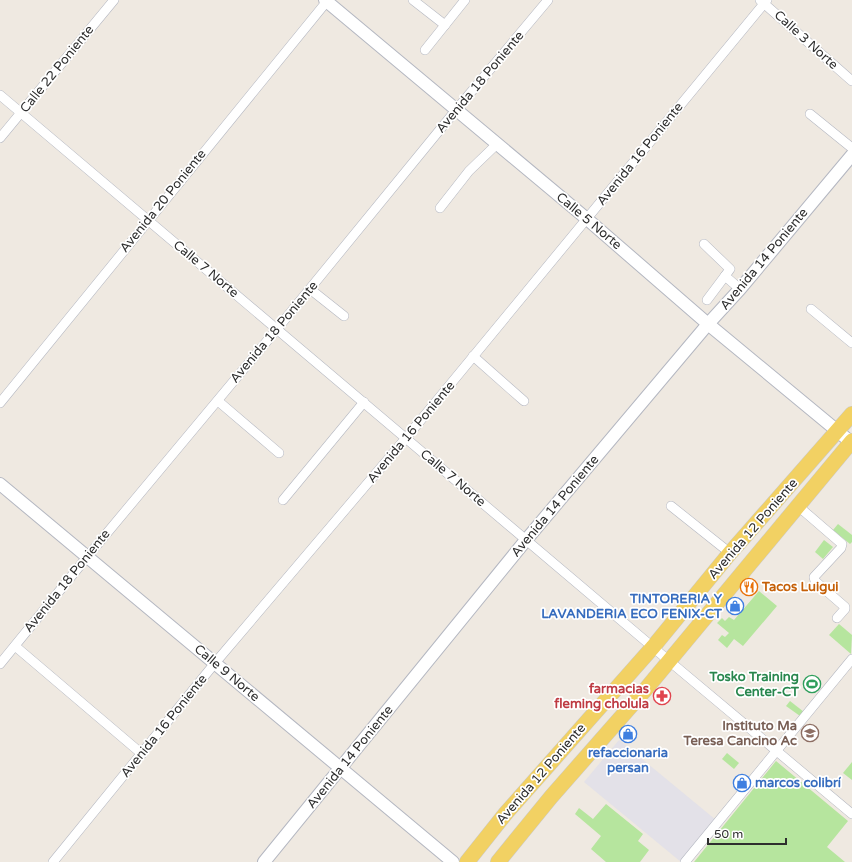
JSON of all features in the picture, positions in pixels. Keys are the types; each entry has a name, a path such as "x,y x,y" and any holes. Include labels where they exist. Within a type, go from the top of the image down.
{"main road":[{"name":"Avenida 12 Poniente","path":"468,862 506,813 653,647 730,553 852,414"},
{"name":"Avenida 12 Poniente","path":"498,862 551,797 645,690 668,660 852,442"},
{"path":"533,782 530,789 534,798 541,802 548,800 551,797"},
{"path":"506,813 514,810 522,814 526,820 523,831"}],"street":[{"name":"Calle 22 Poniente","path":"0,138 114,0"},
{"path":"413,0 445,25"},
{"path":"425,50 465,0"},
{"name":"Avenida 18 Poniente","path":"0,664 87,556 218,401 548,0"},
{"name":"Calle 5 Norte","path":"326,1 587,219 708,324 852,442"},
{"name":"Avenida 20 Poniente","path":"0,404 326,1"},
{"name":"Calle 3 Norte","path":"764,1 852,81"},
{"name":"Avenida 16 Poniente","path":"53,862 215,663 406,438 587,219 764,1"},
{"name":"Calle 7 Norte","path":"0,95 852,814"},
{"path":"810,114 852,148"},
{"path":"440,208 469,171 496,144"},
{"name":"Avenida 14 Poniente","path":"264,862 526,540 852,155"},
{"path":"704,244 730,268 726,276 707,300"},
{"path":"726,276 740,289"},
{"path":"310,289 344,316"},
{"path":"810,309 852,343"},
{"path":"473,356 524,401"},
{"path":"218,401 280,453"},
{"path":"283,500 364,402"},
{"name":"Calle 9 Norte","path":"0,484 453,862"},
{"path":"671,506 730,553"},
{"path":"798,506 842,544 841,548 814,577 815,581 845,607 837,618"},
{"path":"15,646 142,754"},
{"path":"685,862 852,659"}],"shaded area":[{"path":"619,740 716,820 681,862 584,782"}],"green space":[{"path":"838,524 852,535 852,542 850,544 833,530"},
{"path":"824,540 833,547 823,559 815,552"},
{"path":"759,591 777,606 743,646 734,639 727,648 718,640 722,635 725,637 729,633 717,623 722,618 725,621 729,617 734,620"},
{"path":"839,624 852,635 851,654 829,635"},
{"path":"790,701 804,712 800,716 786,706"},
{"path":"727,753 739,763 734,769 722,759"},
{"path":"776,761 848,821 827,847 845,862 694,862"},
{"path":"852,762 852,780 843,773"},
{"path":"606,804 643,834 638,841 649,850 640,862 606,862 591,849 601,836 575,814 579,808 593,819"}],"place":[{"name":"Tacos Luigui","path":"749,587"},
{"name":"TINTORERIA Y LAVANDERIA ECO FENIX-CT","path":"735,606"},
{"name":"Tosko Training Center-CT","path":"812,684"},
{"name":"farmacias fleming cholula","path":"662,696"},
{"name":"Instituto Ma Teresa Cancino Ac","path":"810,733"},
{"name":"refaccionaria persan","path":"628,734"},
{"name":"marcos colibrí","path":"742,783"}]}
